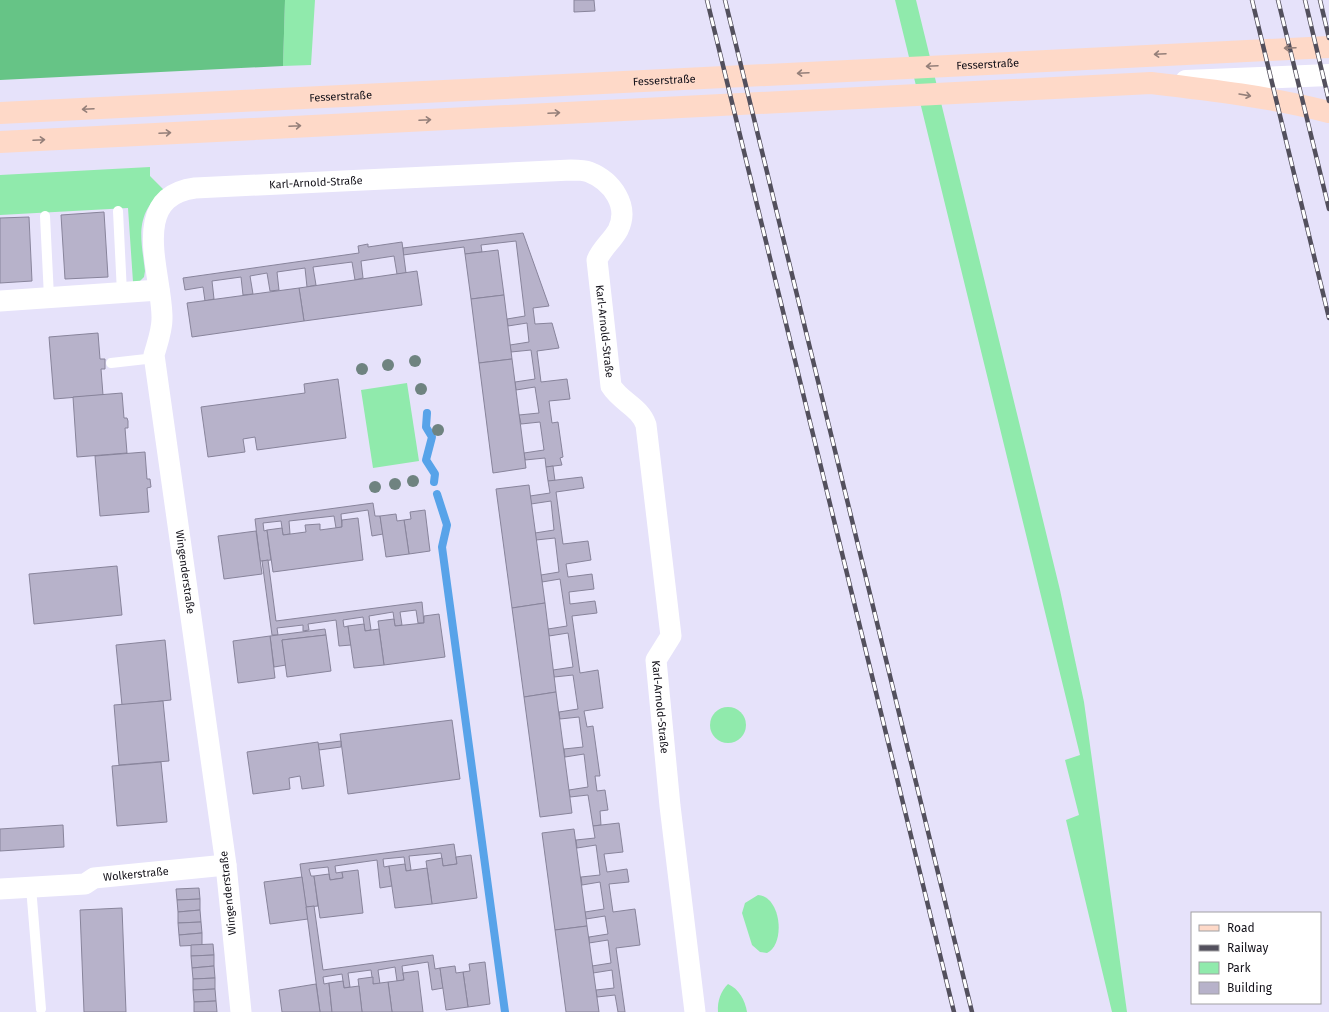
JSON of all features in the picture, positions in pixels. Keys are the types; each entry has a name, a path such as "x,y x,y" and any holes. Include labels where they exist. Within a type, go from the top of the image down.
{"main road":[{"name":"Fesserstraße","path":"0,113 127,108 1329,47"},
{"path":"0,142 1329,75"},
{"path":"1151,83 1229,92 1282,101 1329,112"}],"street":[{"name":"Karl-Arnold-Straße","path":"159,290 153,232 155,216 163,204 172,196 184,190 571,170 588,171 604,179 615,190 620,204 622,219 618,231 600,252 597,260 611,386 615,393 642,416 646,425 671,636 656,660 670,806 695,1012"},
{"path":"0,301 159,290"},
{"name":"Wingenderstraße","path":"159,290 162,320 155,358 226,865 241,1012"},
{"name":"Wolkerstraße","path":"0,889 85,884 94,878 226,865"}],"lane":[{"path":"118,211 122,293"},
{"path":"44,216 49,298"},
{"path":"111,363 155,358"},
{"path":"31,887 40,1009"}],"green space":[{"path":"0,0 285,0 283,66 0,80"},
{"path":"285,0 315,0 311,65 283,66"},
{"path":"895,0 916,0 1060,590 1084,702 1127,1012 1112,1012 1066,820 1079,815 1065,760 1080,755"},
{"path":"150,167 150,176 164,190 154,199 144,218 141,237 145,271 144,277 140,281 133,282 128,208 0,215 0,175"},
{"path":"407,383 419,461 373,468 361,390"},
{"path":"732,707 741,712 745,718 745,732 741,738 732,743 724,743 715,738 711,732 710,721 715,712 721,708"},
{"path":"758,895 766,897 772,903 776,911 778,921 779,931 777,940 773,948 767,953 760,952 752,945 742,913 745,903"},
{"path":"728,984 741,995 747,1012 718,1012 720,996"}],"building":[{"path":"574,0 594,0 595,11 574,12"},
{"path":"104,212 108,277 65,279 61,215"},
{"path":"29,217 32,281 0,283 0,218"},
{"path":"523,233 549,306 533,308 535,324 552,323 559,348 537,351 541,382 567,379 570,399 549,401 552,423 558,422 563,457 560,458 562,465 546,467 545,458 525,460 524,453 544,450 540,422 521,424 519,415 539,413 535,387 516,390 515,382 535,379 531,350 511,352 510,345 529,342 527,323 508,326 507,319 525,316 516,241 481,245 482,252 465,254 464,247 403,255 403,248"},
{"path":"402,242 406,273 397,274 394,256 361,261 363,278 355,280 352,262 313,267 316,285 307,287 305,268 277,272 279,290 270,291 267,273 250,276 253,294 243,295 241,277 212,281 214,299 205,301 203,287 185,290 183,278 359,253 358,246 368,244 368,247"},
{"path":"498,250 504,295 471,299 465,254"},
{"path":"417,271 422,305 304,321 299,288"},
{"path":"299,288 304,321 192,337 187,303"},
{"path":"504,295 512,359 479,363 471,299"},
{"path":"98,333 100,359 105,359 105,369 101,369 103,395 54,399 49,337"},
{"path":"512,359 526,468 493,473 479,363"},
{"path":"338,379 346,438 257,450 255,437 243,439 245,452 208,457 201,407 305,393 304,384"},
{"path":"122,393 124,418 127,418 128,421 128,428 125,428 127,453 77,457 73,397"},
{"path":"145,452 147,479 150,479 151,487 147,488 149,512 100,516 95,456"},
{"path":"553,466 555,481 548,481 546,467"},
{"path":"582,477 584,488 556,492 563,544 588,541 591,560 566,564 568,577 592,574 594,589 569,592 570,604 595,601 597,613 572,616 580,673 598,670 603,708 584,711 587,727 593,726 600,776 595,776 597,791 605,790 608,810 600,811 601,825 593,826 588,795 570,797 569,790 588,787 584,754 565,757 564,749 583,747 579,717 560,719 559,712 578,709 573,675 554,677 553,670 573,667 568,633 549,636 548,629 567,626 560,579 542,582 541,575 559,572 555,538 536,540 535,533 554,530 551,501 531,504 530,496 550,493 548,481"},
{"path":"529,485 545,603 512,608 496,489"},
{"path":"373,503 375,516 380,516 383,534 372,536 368,510 341,514 342,527 336,528 334,516 289,521 290,534 283,535 281,521 263,523 264,531 267,530 271,560 260,561 255,519"},
{"path":"425,510 430,551 409,554 404,520 411,519 410,512"},
{"path":"396,514 397,521 404,520 409,554 386,557 380,516"},
{"path":"358,518 363,560 273,572 267,530 282,528 283,535 306,532 305,525 320,524 320,530 342,527 342,520"},
{"path":"256,531 262,574 224,579 218,536"},
{"path":"268,560 276,621 422,602 424,623 418,623 416,610 400,612 402,625 395,626 393,612 369,616 371,630 365,631 363,617 343,620 344,627 348,626 351,645 339,646 336,620 308,624 309,630 303,631 303,625 277,628 278,635 272,635 262,561"},
{"path":"117,566 122,615 34,624 29,574"},
{"path":"545,603 556,692 524,697 512,608"},
{"path":"439,614 445,657 384,665 378,621 394,619 395,626 424,623 424,616"},
{"path":"364,624 365,631 379,629 384,665 354,668 348,626"},
{"path":"325,629 326,635 282,640 286,665 274,667 270,636"},
{"path":"326,635 331,671 287,677 282,640"},
{"path":"270,636 275,678 238,683 233,641"},
{"path":"165,640 171,700 122,705 116,645"},
{"path":"556,692 572,813 540,817 524,697"},
{"path":"163,701 169,761 119,765 114,705"},
{"path":"452,720 460,779 348,794 340,734"},
{"path":"341,741 341,747 319,750 318,744"},
{"path":"318,742 324,786 302,789 300,776 289,778 290,789 253,794 247,752"},
{"path":"161,762 167,822 117,826 112,766"},
{"path":"619,823 623,852 604,854 607,872 627,869 629,882 609,884 613,912 635,909 640,945 616,948 625,1012 618,1012 615,995 597,997 596,990 614,988 612,970 593,973 592,966 611,963 608,940 589,943 589,937 608,934 605,916 586,919 585,912 604,909 600,882 582,885 581,877 600,875 596,845 577,848 576,840 595,838 593,826"},
{"path":"63,825 64,847 0,851 0,829"},
{"path":"574,829 587,926 555,930 542,833"},
{"path":"454,844 457,864 443,866 441,853 409,856 411,870 406,871 404,857 383,859 384,867 389,866 392,886 380,888 377,860 335,866 336,873 342,872 343,878 330,880 328,867 309,869 311,876 314,876 318,906 306,907 300,864"},
{"path":"471,855 477,898 432,904 426,861 442,858 443,866 457,864 456,857"},
{"path":"405,864 406,871 427,868 432,904 395,908 389,866"},
{"path":"358,870 363,913 320,918 314,876 329,874 330,880 343,878 342,872"},
{"path":"302,877 308,919 270,924 264,882"},
{"path":"199,888 200,899 177,900 176,889"},
{"path":"200,899 200,910 178,912 177,900"},
{"path":"314,906 323,970 433,955 435,969 440,968 443,988 432,990 428,962 402,966 404,980 397,981 395,967 378,970 380,984 373,984 371,970 348,973 350,987 344,988 342,974 323,977 324,984 329,983 332,1012 320,1012 306,907"},
{"path":"122,908 126,1012 84,1012 80,910"},
{"path":"200,910 201,922 178,923 178,912"},
{"path":"201,922 202,933 179,935 178,923"},
{"path":"587,926 599,1012 566,1012 555,930"},
{"path":"202,933 202,945 180,946 179,935"},
{"path":"213,944 214,955 191,956 191,945"},
{"path":"214,955 214,966 192,968 191,956"},
{"path":"485,962 490,1004 468,1007 463,972 470,971 469,964"},
{"path":"214,966 215,978 193,979 192,968"},
{"path":"455,966 456,973 463,972 468,1007 446,1010 440,968"},
{"path":"418,971 423,1012 392,1012 388,982 404,980 403,973"},
{"path":"373,977 373,984 388,982 392,1012 362,1012 358,979"},
{"path":"215,978 215,989 193,990 193,979"},
{"path":"343,981 344,988 359,986 362,1012 332,1012 329,983"},
{"path":"316,984 320,1012 282,1012 279,990"},
{"path":"215,989 216,1001 194,1002 193,990"},
{"path":"216,1001 217,1012 194,1012 194,1002"}],"waterway":[{"path":"427,413 426,427 432,437 426,460 435,474 434,482"},
{"path":"437,494 447,525 442,547 505,1012"}],"railway":[{"path":"707,0 954,1012"},
{"path":"725,0 972,1012"},
{"path":"1252,0 1329,318"},
{"path":"1278,0 1329,209"},
{"path":"1305,0 1329,101"},
{"path":"1320,0 1329,38"}]}
